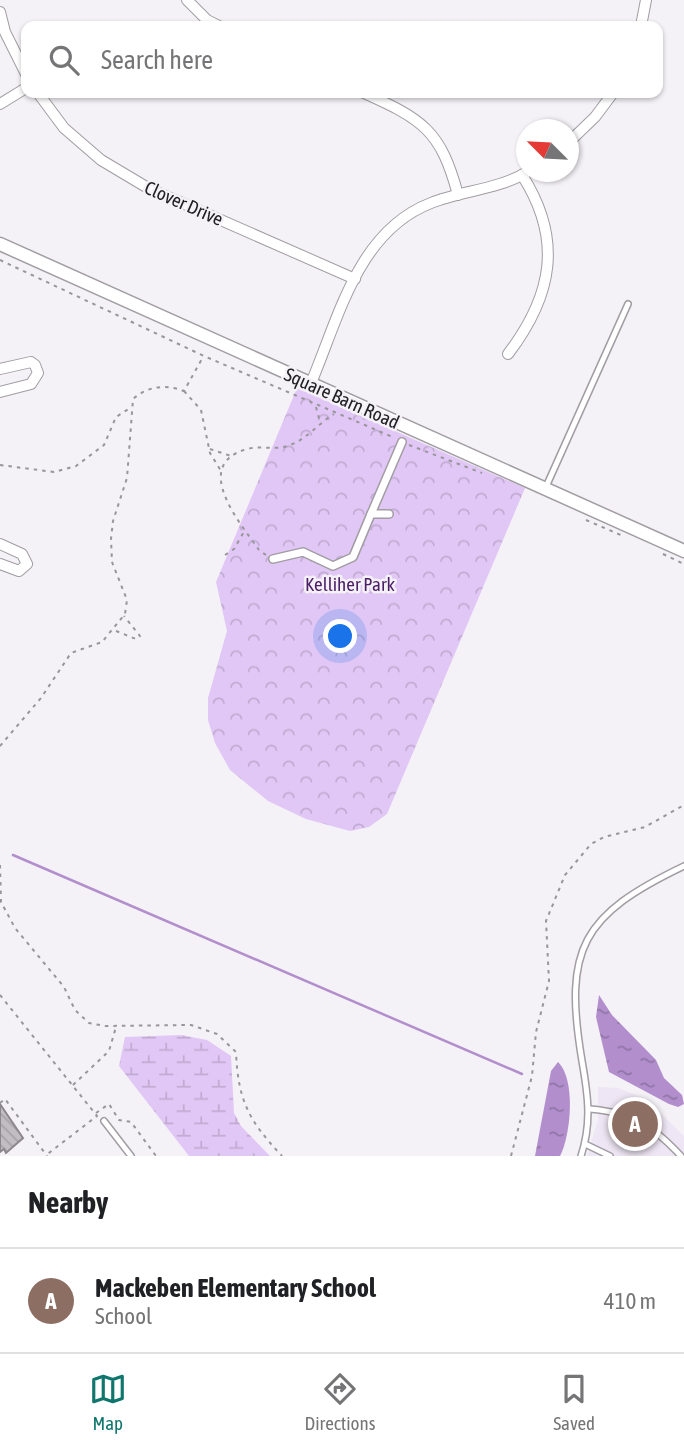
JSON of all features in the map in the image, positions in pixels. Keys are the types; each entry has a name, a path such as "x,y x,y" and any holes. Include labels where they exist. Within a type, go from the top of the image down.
{"street":[{"path":"187,0 209,21"},
{"path":"642,21 646,0"},
{"path":"0,12 5,32 21,64"},
{"path":"0,104 21,91"},
{"name":"Clover Drive","path":"42,98 64,128 101,160 148,188 355,278"},
{"path":"375,98 421,120 441,146 458,195"},
{"path":"579,133 609,98"},
{"path":"311,383 368,251 398,220 416,208 516,176"},
{"path":"508,354 526,330 541,298 547,273 549,245 545,226 528,182"},
{"name":"Square Barn Road","path":"0,244 684,551"},
{"path":"0,369 30,362 36,365 38,373 31,384 0,392"},
{"path":"273,559 303,552 333,566 353,557 402,442"},
{"path":"371,514 389,514"},
{"path":"0,544 22,554 27,564 19,571 0,564"}],"lane":[{"path":"545,489 628,304"},
{"path":"581,1156 590,1109 575,1017 575,981 580,957 600,919 613,907 628,894 684,866"},
{"path":"590,1109 629,1115 658,1133 681,1156"},
{"path":"104,1121 131,1156"},
{"path":"585,1144 610,1156"}],"path":[{"path":"0,260 334,414 446,462 488,475"},
{"path":"184,391 204,356"},
{"path":"0,746 41,698 71,653 102,642 115,631 124,616 127,600 112,562 111,539 113,521 127,478 133,399 142,390 174,387 184,391 201,410 209,449 222,472"},
{"path":"316,406 320,422"},
{"path":"0,465 54,472 76,466 104,445 116,417 131,407"},
{"path":"273,559 259,550 225,499 220,484 222,472 232,457 249,449 291,445 334,414"},
{"path":"209,449 232,457"},
{"path":"583,517 624,537"},
{"path":"225,555 234,549 245,530"},
{"path":"659,552 684,564"},
{"path":"115,631 136,639 140,636 124,616"},
{"path":"511,1156 532,1076 536,1032 549,981 546,921 565,875 579,855 598,841 645,827 684,805"},
{"path":"0,865 1,902 15,928 64,987 75,1010 89,1023 191,1025 206,1029 230,1044 236,1052 239,1084 248,1117 282,1156"},
{"path":"0,995 97,1116 46,1156 5,1099 0,1103"},
{"path":"0,1006 5,1001"},
{"path":"72,1085 109,1051 116,1025"},
{"path":"95,1114 109,1104 119,1120 131,1122 156,1156"}],"shaded area":[{"path":"598,1087 618,1088 640,1097 658,1111 684,1136 684,1156 587,1156 598,1120"}],"green space":[{"name":"Kelliher Park","path":"297,388 525,488 387,814 369,827 350,831 306,819 268,801 230,770 215,743 208,720 208,698 227,631 216,582"},
{"path":"181,1035 207,1040 231,1056 234,1113 241,1126 270,1156 189,1156 119,1066 125,1037"}],"water":[{"path":"599,995 612,1015 656,1060 664,1078 682,1095 684,1104 678,1107 669,1104 609,1072 596,1017"},
{"path":"558,1062 564,1070 569,1094 567,1135 560,1156 535,1156 551,1071"}],"building":[{"path":"0,1104 23,1138 6,1153 4,1149 0,1152"}],"waterway":[{"path":"13,855 522,1074"}],"place":[{"name":"Mackeben Elementary School","path":"635,1124"}]}
